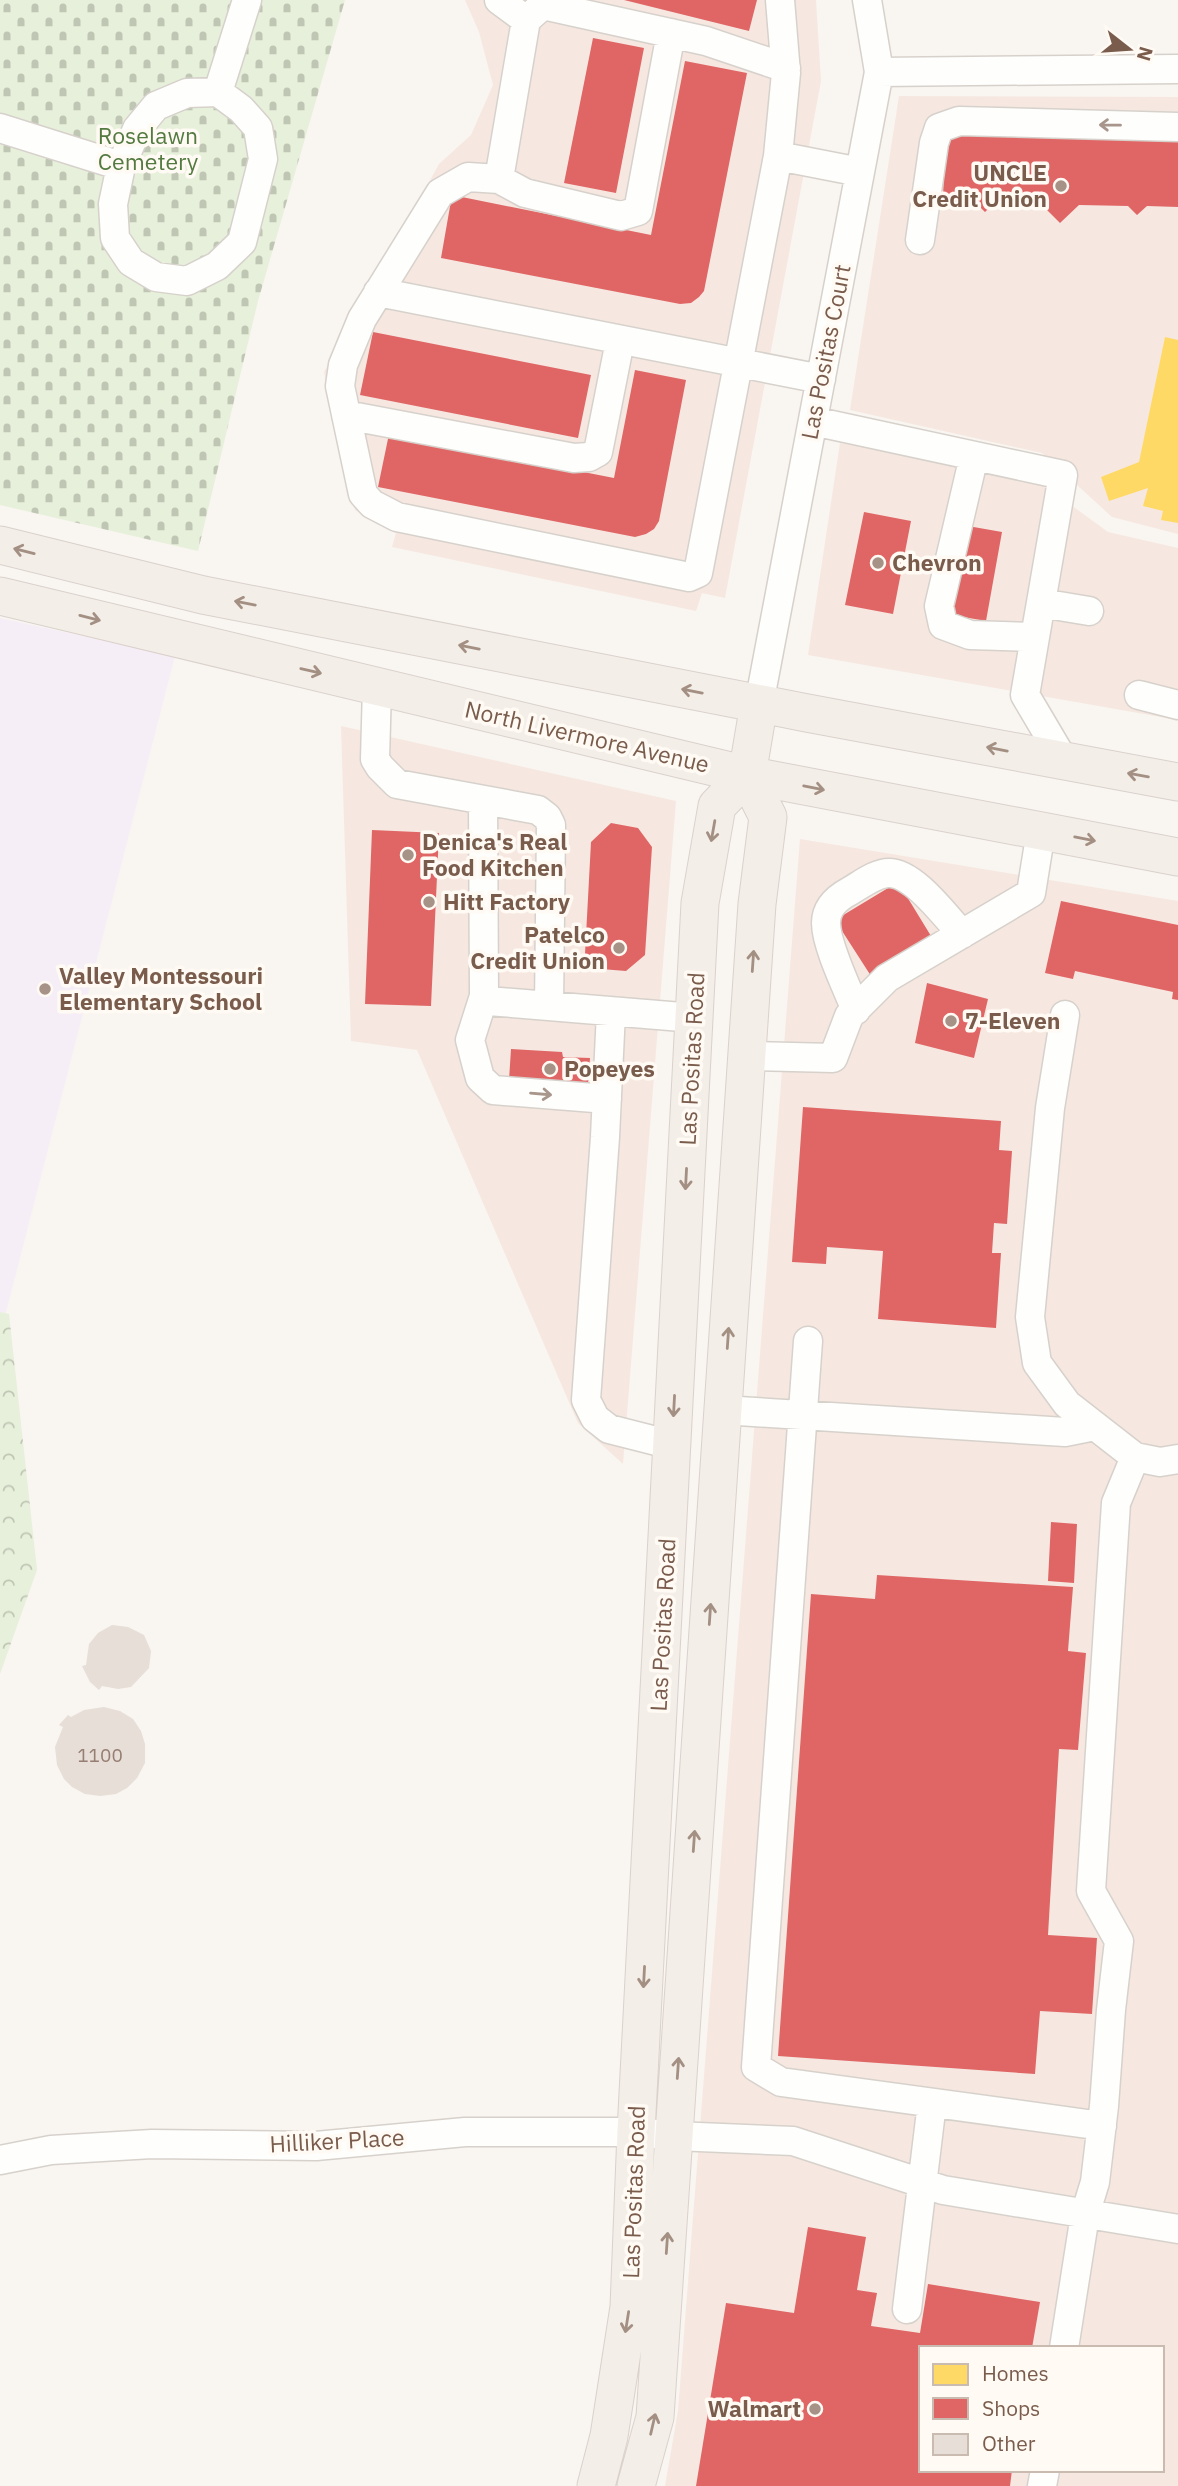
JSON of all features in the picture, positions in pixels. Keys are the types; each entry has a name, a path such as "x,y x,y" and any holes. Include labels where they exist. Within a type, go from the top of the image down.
{"main road":[{"path":"0,545 203,595 759,704 1178,782"},
{"name":"North Livermore Avenue","path":"0,596 747,775 1178,857"},
{"path":"747,775 759,704"},
{"name":"Las Positas Road","path":"596,2486 609,2436 629,2307 701,903 717,806 747,775 768,817 757,904 656,2417 636,2486"}],"street":[{"path":"218,92 247,0"},
{"path":"499,0 526,20"},
{"path":"671,33 638,211 621,216 525,193 499,179 468,177 440,193 362,319 343,365 340,386 346,415 363,494 372,504 397,517 689,577 698,573 778,156 786,68 780,0"},
{"name":"Las Positas Court","path":"759,704 879,72 866,0"},
{"path":"499,179 526,20 543,5 706,41 786,68"},
{"path":"879,72 1178,69"},
{"path":"218,92 241,109 258,128 263,159 242,242 217,266 187,281 156,277 131,262 115,238 113,204 121,166 137,129 156,106 187,93 218,92"},
{"path":"920,240 934,143 939,128 959,121 1178,127"},
{"path":"0,128 121,166"},
{"path":"778,156 860,172"},
{"path":"378,292 821,379"},
{"path":"346,415 574,458 589,457 598,452 620,341"},
{"path":"813,421 1063,475 1025,695 1064,761"},
{"path":"974,456 939,606 943,625 970,635 1035,637"},
{"path":"1041,603 1090,611"},
{"path":"377,687 375,759 397,785 538,810 547,817 551,825 549,1006"},
{"path":"1139,695 1178,705"},
{"path":"483,800 484,996 470,1040 480,1078 493,1090 607,1100"},
{"path":"747,1056 833,1058 849,1016 887,978 1031,893 1041,831"},
{"path":"856,1010 829,939 826,923 834,901 877,876 897,874 915,884 962,934"},
{"path":"484,996 488,1001 694,1018"},
{"path":"611,1012 586,1400 596,1418 608,1429 672,1445"},
{"path":"1065,1016 1051,1108 1030,1317 1037,1363 1068,1404 1135,1457 1160,1462 1178,1459"},
{"path":"808,1341 756,2067 781,2082 1102,2126"},
{"path":"723,1410 1065,1432 1095,1426"},
{"path":"1064,2346 1084,2214 1095,2182 1119,1941 1091,1891 1116,1503 1135,1457"},
{"path":"907,2309 932,2103"},
{"name":"Hilliker Place","path":"0,2160 51,2150 152,2144 316,2146 465,2132 636,2132 793,2141 943,2190 1178,2229"}],"shaded area":[{"path":"465,0 816,0 821,81 725,598 702,593 696,611 392,547 396,533 355,510 324,372 439,164 471,135 493,85 479,32"},
{"path":"899,96 1178,97 1178,534 1112,517 1042,453 850,410"},
{"path":"840,443 1030,475 1108,532 1178,548 1178,720 808,655"},
{"name":"Valley Montessouri Elementary School","path":"0,618 175,656 3,1324 0,1323"},
{"path":"341,726 676,801 623,1464 578,1423 417,1050 351,1041"},
{"path":"800,839 1178,901 1178,2486 665,2486 678,2411"}],"green space":[{"name":"Roselawn Cemetery","path":"0,0 345,0 258,301 198,551 0,505"},
{"path":"0,1312 9,1314 37,1570 0,1674"}],"building: Homes":[{"path":"1165,337 1178,340 1178,523 1161,520 1163,511 1143,506 1148,488 1109,501 1101,477 1139,462"}],"building: Shops":[{"path":"624,0 757,0 749,31"},
{"path":"593,38 644,48 616,193 564,183"},
{"path":"685,61 747,73 704,291 699,297 691,303 680,304 441,258 452,195 651,235"},
{"name":"UNCLE Credit Union","path":"945,117 1178,122 1178,207 1147,206 1137,215 1128,206 1079,205 1060,223 1041,204 994,203 985,212 975,202 943,202"},
{"path":"373,332 591,375 578,438 360,395"},
{"path":"635,370 686,380 659,521 654,529 646,534 635,537 378,487 389,434 614,478"},
{"name":"Chevron","path":"864,512 911,521 893,614 845,605"},
{"name":"Chevron","path":"968,526 1002,532 986,621 952,615"},
{"path":"611,823 638,828 652,847 645,955 626,971 601,969 585,954 591,842"},
{"path":"372,830 439,833 431,1006 365,1004"},
{"path":"898,882 931,936 871,976 835,920"},
{"path":"1061,901 1178,925 1178,1000 1172,999 1173,992 1075,971 1073,979 1045,973"},
{"name":"7-Eleven","path":"927,983 988,999 974,1058 915,1043"},
{"name":"Popeyes","path":"511,1049 562,1052 563,1057 590,1058 588,1084 509,1080"},
{"path":"803,1107 1001,1121 999,1150 1012,1151 1007,1224 994,1223 992,1253 1001,1253 996,1328 878,1319 883,1251 827,1247 826,1264 792,1262"},
{"path":"1051,1522 1077,1524 1074,1583 1048,1581"},
{"path":"877,1575 1073,1587 1068,1651 1086,1653 1078,1750 1059,1749 1048,1935 1097,1938 1092,2014 1040,2011 1035,2074 778,2056 811,1594 875,1599"},
{"name":"Walmart","path":"808,2227 866,2237 857,2290 877,2293 871,2326 920,2333 928,2284 1040,2302 1032,2346 919,2346 919,2472 1012,2472 1010,2486 696,2486 726,2303 794,2313"}],"building: Other":[{"path":"112,1625 128,1627 144,1635 151,1651 149,1668 131,1687 118,1689 102,1686 99,1690 90,1682 82,1666 86,1665 89,1644 98,1633"},
{"path":"104,1707 120,1711 133,1719 145,1744 145,1763 137,1778 127,1788 116,1794 100,1796 85,1794 64,1779 57,1765 55,1747 63,1727 59,1725 68,1715 71,1717 84,1710"}],"place":[{"name":"UNCLE Credit Union","path":"1061,186"},
{"name":"Chevron","path":"878,563"},
{"name":"Denica's Real Food Kitchen","path":"408,855"},
{"name":"Hitt Factory","path":"429,902"},
{"name":"Patelco Credit Union","path":"619,948"},
{"name":"Valley Montessouri Elementary School","path":"45,989"},
{"name":"7-Eleven","path":"951,1021"},
{"name":"Popeyes","path":"550,1069"},
{"name":"Walmart","path":"815,2409"}]}
